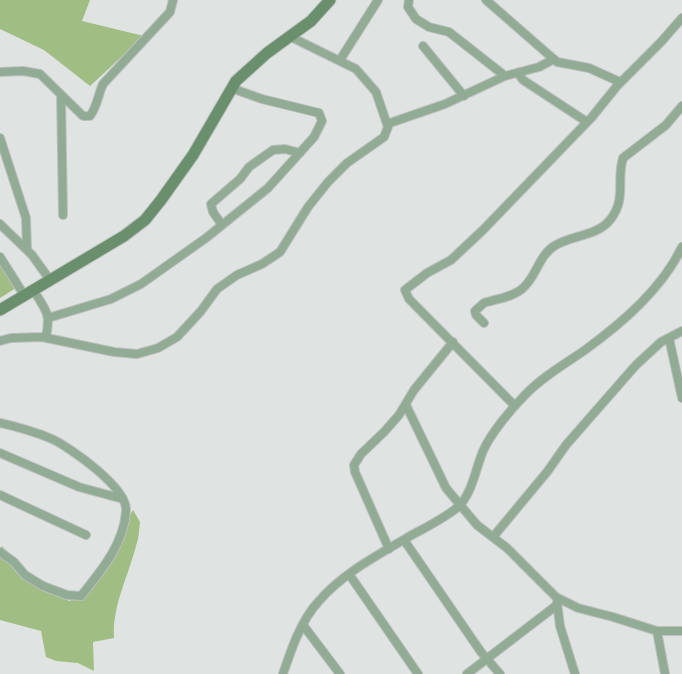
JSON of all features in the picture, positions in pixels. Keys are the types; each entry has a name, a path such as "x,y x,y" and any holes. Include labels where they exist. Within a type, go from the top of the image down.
{"main road":[{"path":"0,310 124,236 145,220 162,200 193,155 231,88 254,64 291,37 320,13 330,0"}],"street":[{"path":"0,72 23,71 40,74 83,116 90,116 95,110 98,96 103,84 170,12 173,0"},
{"path":"340,60 378,0"},
{"path":"409,0 408,7 416,19 429,27 449,32 505,76"},
{"path":"486,0 557,62 589,68 620,82"},
{"path":"515,406 409,299 405,290 428,273 451,260 483,230 587,122 620,82 661,42 682,18"},
{"path":"0,341 11,338 46,337 114,352 137,354 158,348 177,337 202,311 217,289 237,275 262,264 280,252 308,207 328,182 347,163 384,137 387,124 376,92 356,69 291,37"},
{"path":"423,46 464,96"},
{"path":"387,124 445,104 505,76 540,67 554,59"},
{"path":"518,72 523,80 587,122"},
{"path":"48,318 111,298 141,284 222,225 268,188 314,137 322,121 319,113 262,99 231,88"},
{"path":"61,95 63,215"},
{"path":"484,323 476,315 475,311 479,306 520,292 530,281 545,254 554,245 597,231 610,220 617,209 621,193 623,158 666,125 682,106"},
{"path":"0,138 26,218 27,249"},
{"path":"222,225 213,212 211,204 240,179 249,167 273,150 285,149 300,153"},
{"path":"0,224 27,249 50,280"},
{"path":"283,674 303,625 318,602 338,582 349,574 438,520 460,504 472,484 484,449 525,394 549,374 586,349 641,302 662,280 682,247"},
{"path":"0,258 46,311 49,321 46,337"},
{"path":"493,537 547,472 566,445 636,365 661,342 682,331"},
{"path":"670,338 682,398"},
{"path":"389,549 355,472 354,465 361,454 384,432 406,405 414,390 453,342"},
{"path":"406,405 446,488 478,525 507,548 556,601 613,616 657,631 682,631"},
{"path":"0,422 24,428 54,440 101,473 122,499 126,510 114,552 81,596 67,595 43,586 25,575 14,562 0,552"},
{"path":"0,453 79,487 122,499"},
{"path":"0,495 86,535"},
{"path":"404,540 487,659 500,674"},
{"path":"349,574 418,674"},
{"path":"467,674 556,601"},
{"path":"556,601 560,626 575,674"},
{"path":"303,625 340,674"},
{"path":"657,631 665,674"}],"green space":[{"path":"0,0 90,0 82,21 144,36 90,86 44,50 0,29"},
{"path":"0,254 16,288 0,298"},
{"path":"133,510 140,522 138,540 115,614 114,638 93,642 94,671 78,663 56,661 46,657 41,631 0,620 0,549 2,546 16,560 28,578 69,601 83,597"}]}
